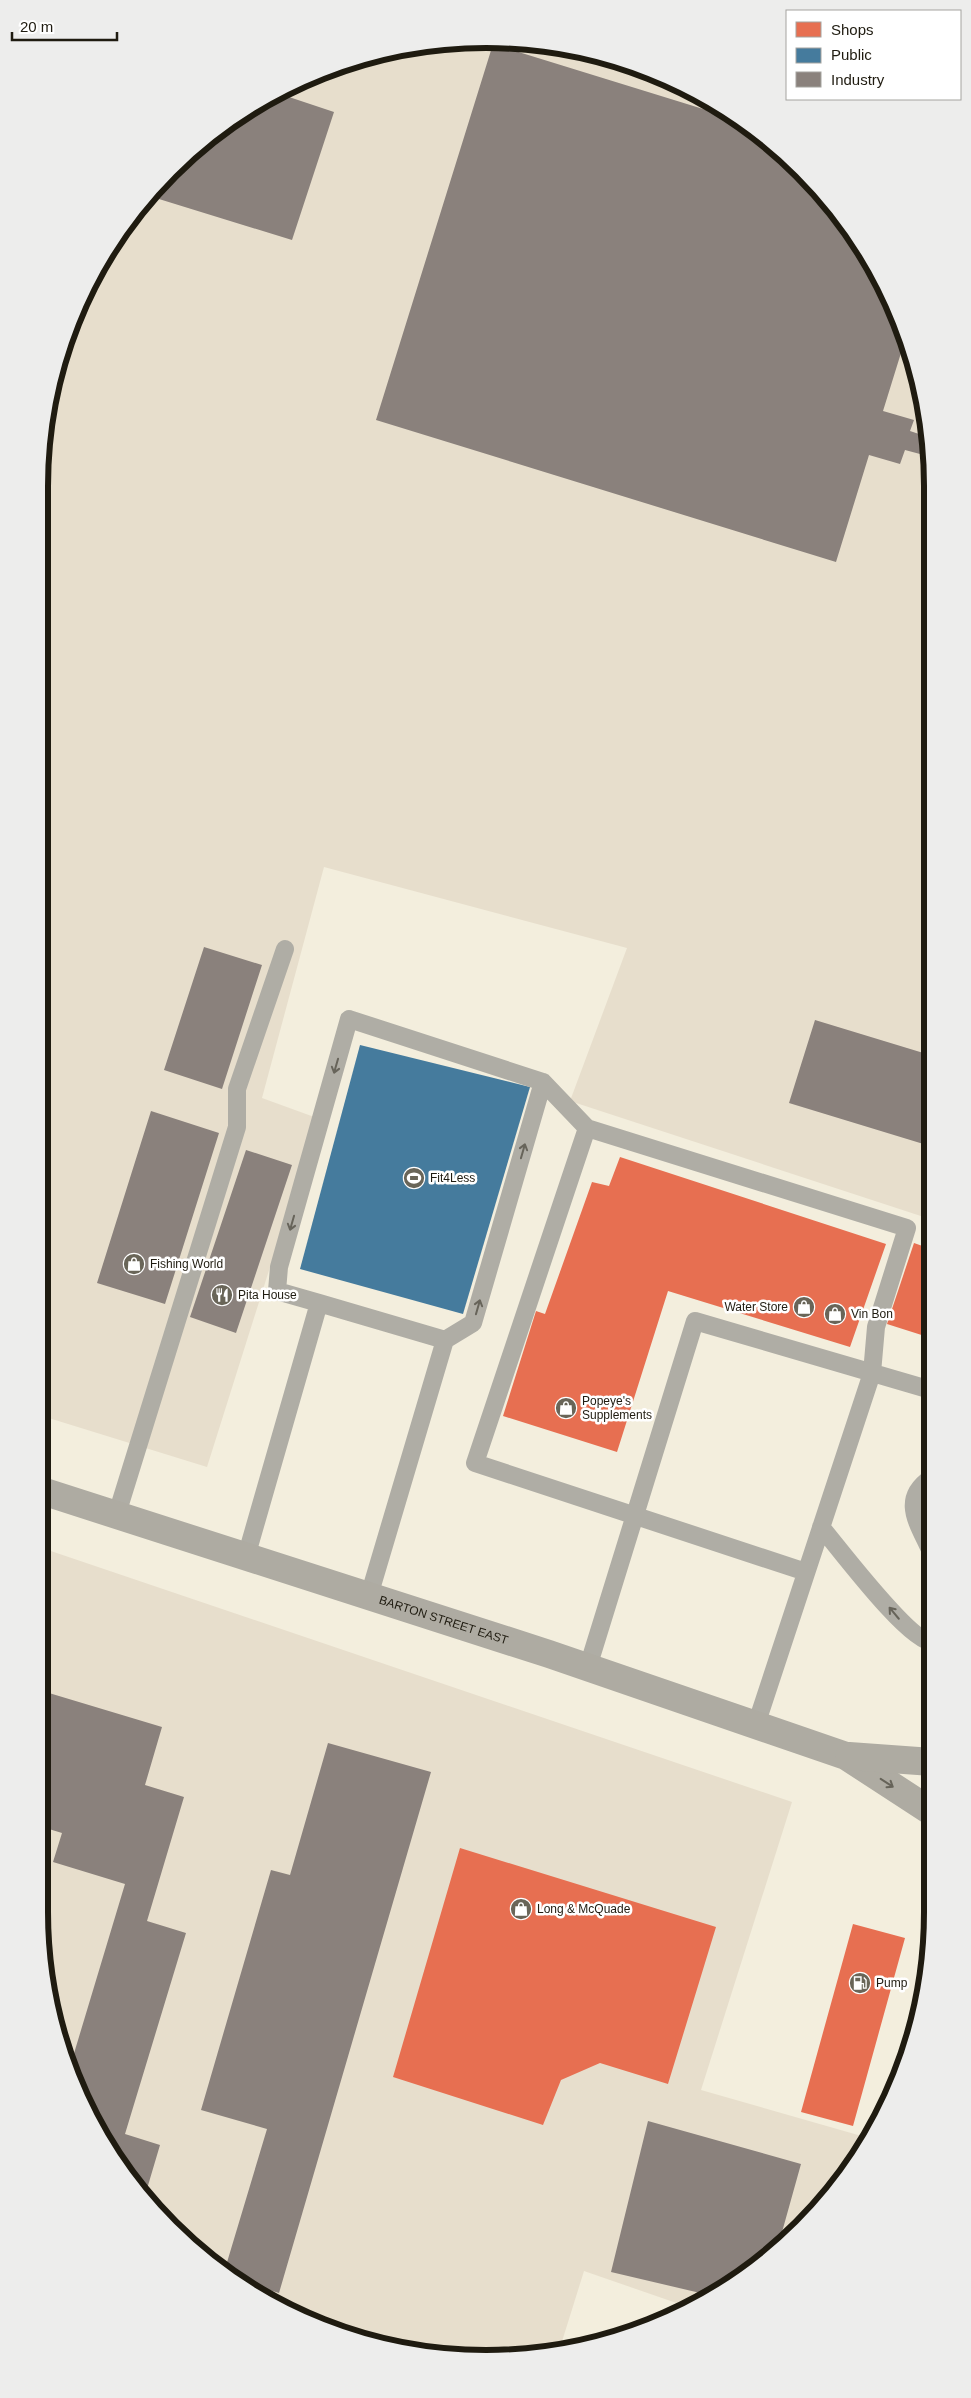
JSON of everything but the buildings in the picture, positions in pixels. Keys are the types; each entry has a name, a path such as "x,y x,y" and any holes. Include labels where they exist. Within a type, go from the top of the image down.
{"main road":[{"name":"BARTON STREET EAST","path":"48,1493 116,1517 369,1596 588,1668 846,1756 924,1807"},
{"name":"BARTON STREET EAST","path":"846,1756 924,1761"}],"lane":[{"path":"116,1517 237,1127 237,1088 285,950"},
{"path":"446,1340 277,1292 280,1267 349,1019 543,1082 586,1128 907,1228 876,1327 872,1373 756,1725"},
{"path":"369,1596 446,1340 473,1322 543,1082"},
{"path":"586,1128 475,1463 634,1517 806,1572"},
{"path":"246,1557 319,1303"},
{"path":"588,1668 695,1321 924,1388"},
{"path":"924,1483 915,1495 913,1507 924,1534"},
{"path":"821,1527 900,1621 916,1635 924,1638"}],"shaded area":[{"path":"457,48 514,48 543,51 599,62 653,81 704,106 752,138 795,176 833,219 865,266 890,318 909,372 920,428 924,486 924,1217 570,1101 627,948 324,867 262,1098 317,1118 207,1467 48,1418 48,457 51,428 62,372 81,318 93,292 106,266 138,219 156,197 197,156 242,121 267,106 318,81 345,71 372,62 428,51"},
{"path":"48,1550 792,1802 701,2090 862,2136 850,2156 815,2201 774,2242 729,2277 680,2304 584,2271 561,2344 514,2350 457,2350 400,2342 372,2336 318,2317 266,2292 242,2277 197,2242 156,2201 138,2179 106,2132 81,2080 62,2026 51,1970 48,1941"}],"place":[{"name":"Fit4Less","path":"414,1178"},
{"name":"Fishing World","path":"134,1264"},
{"name":"Pita House","path":"222,1295"},
{"name":"Water Store","path":"804,1307"},
{"name":"Vin Bon","path":"835,1314"},
{"name":"Popeye's Supplements","path":"566,1408"},
{"name":"Long & McQuade","path":"521,1909"},
{"name":"Pump","path":"860,1983"}]}
